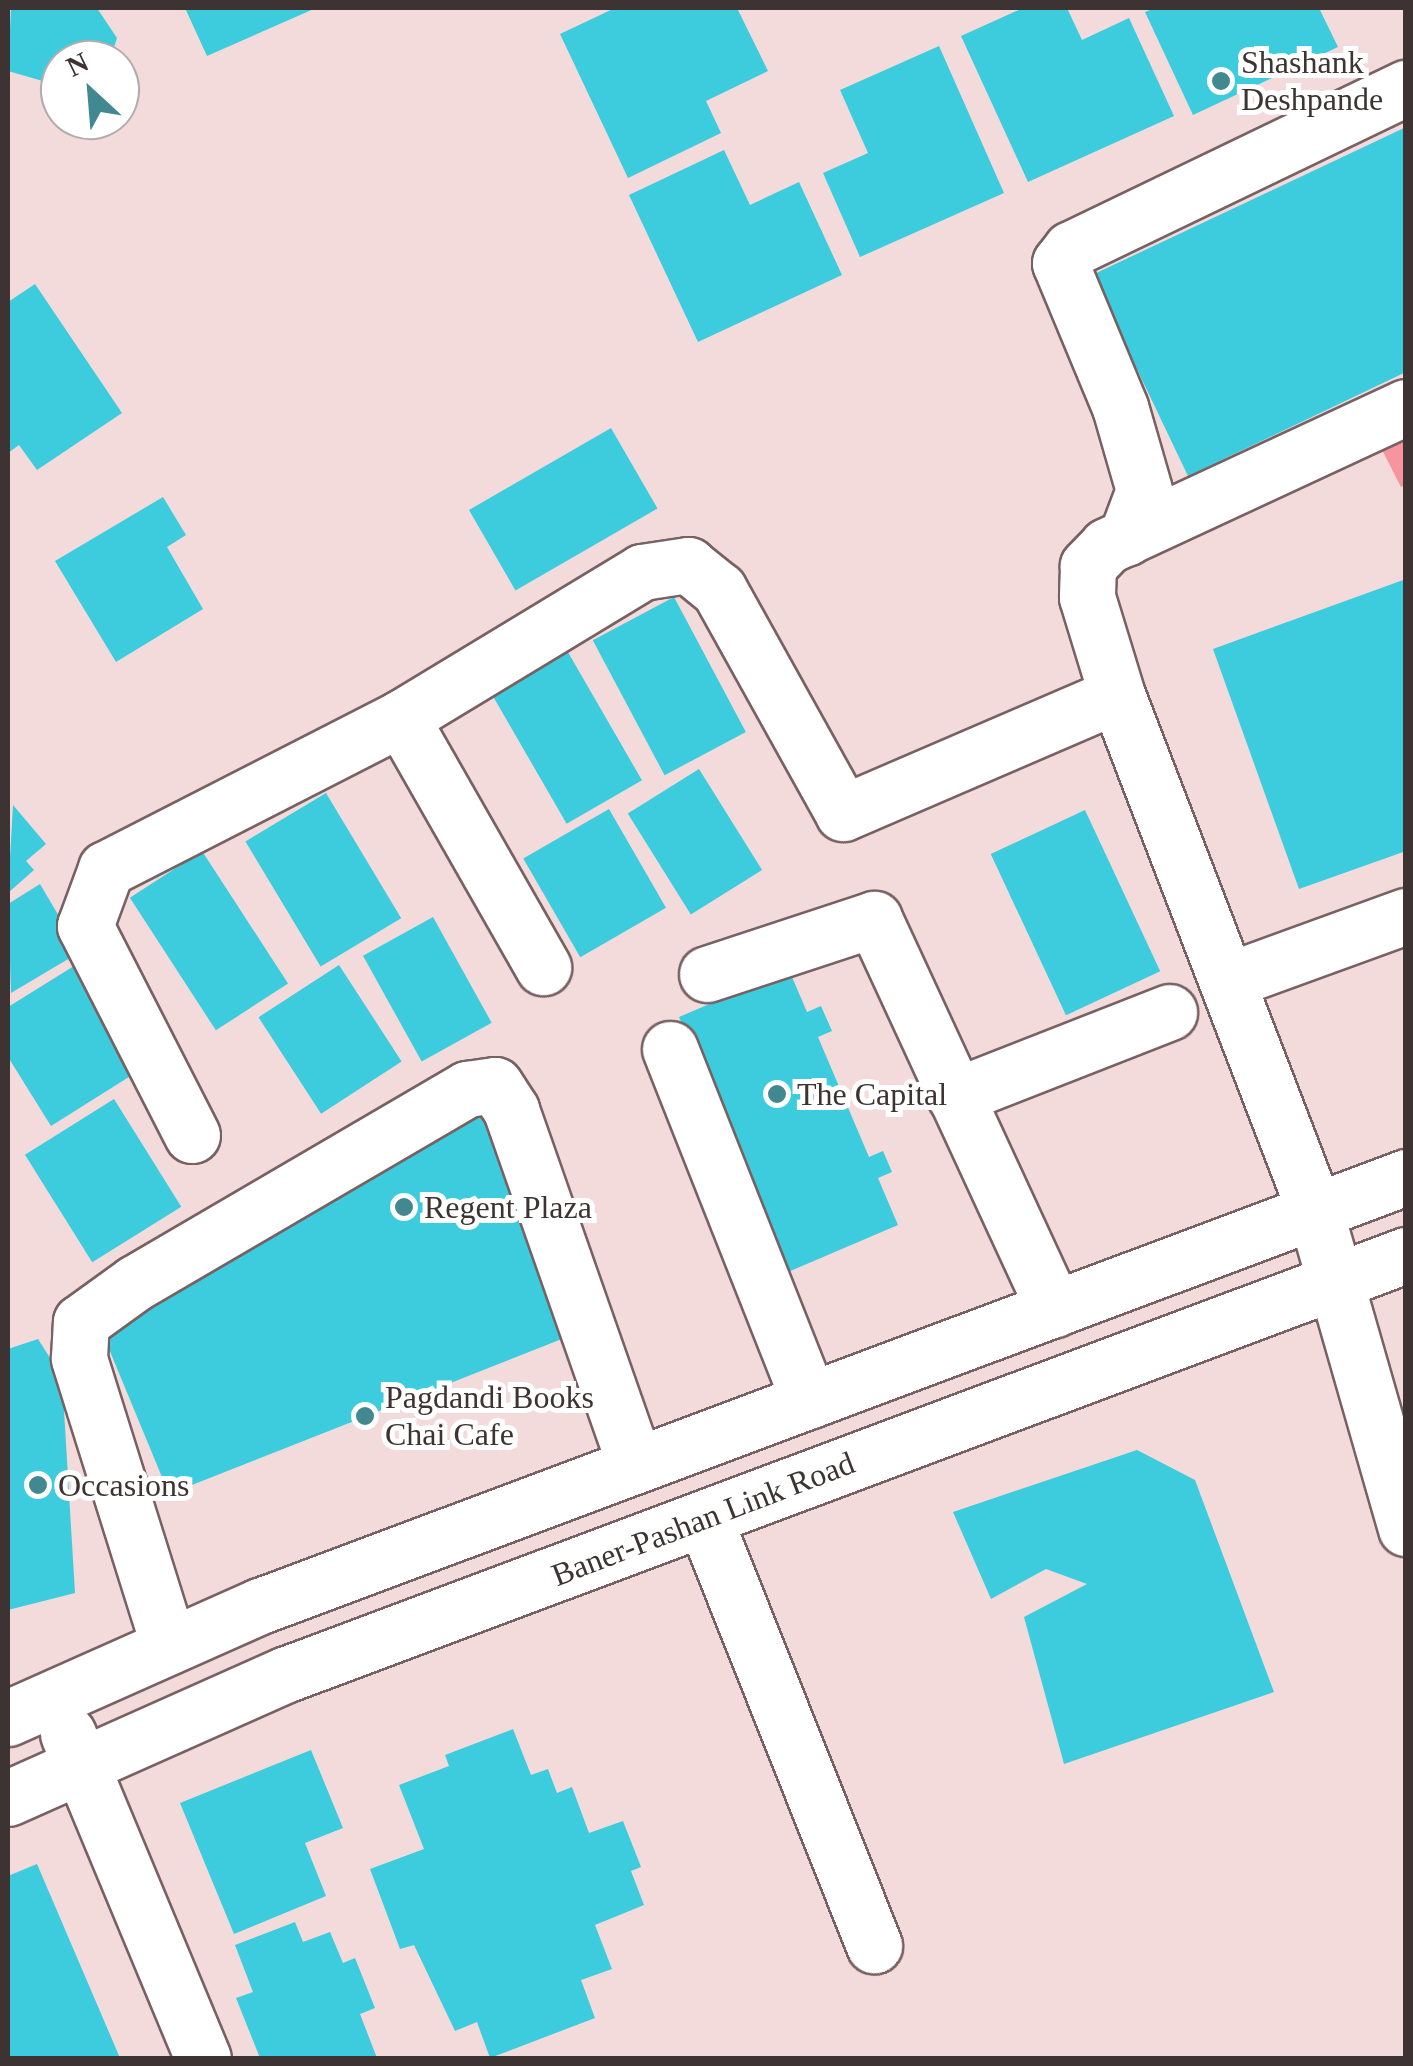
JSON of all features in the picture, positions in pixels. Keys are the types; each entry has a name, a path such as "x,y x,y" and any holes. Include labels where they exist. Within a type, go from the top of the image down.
{"street":[{"path":"1126,538 1144,490 1120,407 1060,263 1072,249 1406,88"},
{"path":"1406,407 1106,546 1088,566 1087,597 1117,695 1315,1211 1406,1528"},
{"path":"192,1135 85,926 106,869 400,718 642,572 688,565 720,590 843,813 1117,695"},
{"path":"400,718 543,967"},
{"path":"1227,981 1406,916"},
{"path":"706,974 874,920 1054,1309"},
{"path":"955,1096 1168,1012"},
{"path":"670,1049 809,1400"},
{"path":"169,1646 79,1358 80,1322 134,1283 467,1089 494,1086 511,1110 634,1466"},
{"path":"203,2058 82,1765 30,1708 169,1646 634,1466 1406,1177"},
{"name":"Baner-Pashan Link Road","path":"8,1798 287,1674 1406,1255"},
{"path":"704,1518 874,1945"}],"shaded area":[{"path":"1405,432 1405,485 1401,487 1380,446"}],"building":[{"path":"11,8 97,8 117,38 40,40 40,80 8,71"},
{"path":"185,8 316,8 207,56"},
{"path":"615,8 737,8 768,71 706,101 721,133 628,178 560,34"},
{"path":"1023,8 1067,8 1082,40 1129,18 1174,116 1028,182 961,36"},
{"name":"Shashank Deshpande","path":"1155,8 1319,8 1338,47 1193,115 1145,12"},
{"path":"939,46 1004,193 860,257 823,173 868,153 840,90"},
{"path":"1404,128 1406,372 1188,476 1092,275"},
{"path":"724,150 750,205 799,182 842,275 698,342 629,195"},
{"path":"35,284 122,413 37,470 19,445 8,453 8,302"},
{"path":"611,428 658,509 515,591 469,510"},
{"path":"163,497 186,535 167,547 203,609 116,662 55,561"},
{"path":"1406,579 1406,851 1299,889 1213,649"},
{"path":"674,597 746,732 665,775 593,640"},
{"path":"565,647 642,780 567,824 490,690"},
{"path":"699,769 762,870 691,914 628,814"},
{"path":"326,793 401,918 321,967 245,841"},
{"path":"13,805 46,844 26,861 34,870 8,893"},
{"path":"609,809 666,908 580,957 523,858"},
{"path":"1085,810 1160,971 1066,1015 991,854"},
{"path":"202,851 288,984 216,1030 130,898"},
{"path":"40,884 80,952 11,993 8,904"},
{"path":"433,917 492,1023 422,1062 363,956"},
{"path":"339,965 402,1061 321,1114 258,1017"},
{"path":"74,966 140,1070 51,1126 8,1057 8,1007"},
{"name":"The Capital","path":"789,970 807,1012 821,1006 832,1031 818,1037 869,1157 883,1151 892,1172 878,1178 898,1225 788,1272 679,1017"},
{"name":"Regent Plaza","path":"477,1095 572,1335 169,1494 97,1320"},
{"path":"114,1099 181,1207 92,1262 25,1155"},
{"name":"Occasions","path":"38,1339 62,1377 75,1593 8,1610 8,1349"},
{"path":"1137,1450 1195,1480 1274,1692 1064,1764 1024,1617 1087,1584 1046,1569 991,1599 953,1512"},
{"path":"513,1729 531,1775 548,1769 557,1793 572,1787 589,1833 623,1821 641,1867 631,1871 644,1905 595,1925 612,1969 581,1980 595,2018 490,2058 477,2022 455,2031 414,1945 400,1949 370,1869 424,1849 399,1785 449,1766 445,1755"},
{"path":"311,1750 343,1828 305,1843 326,1896 234,1934 180,1803"},
{"path":"37,1864 120,2058 8,2058 8,1876"},
{"path":"295,1922 303,1942 330,1932 343,1963 355,1958 375,2008 360,2014 377,2058 260,2058 236,1998 253,1992 235,1945"}],"place":[{"name":"Shashank Deshpande","path":"1221,81"},
{"name":"The Capital","path":"777,1094"},
{"name":"Regent Plaza","path":"404,1207"},
{"name":"Pagdandi Books Chai Cafe","path":"365,1416"},
{"name":"Occasions","path":"38,1485"}]}
